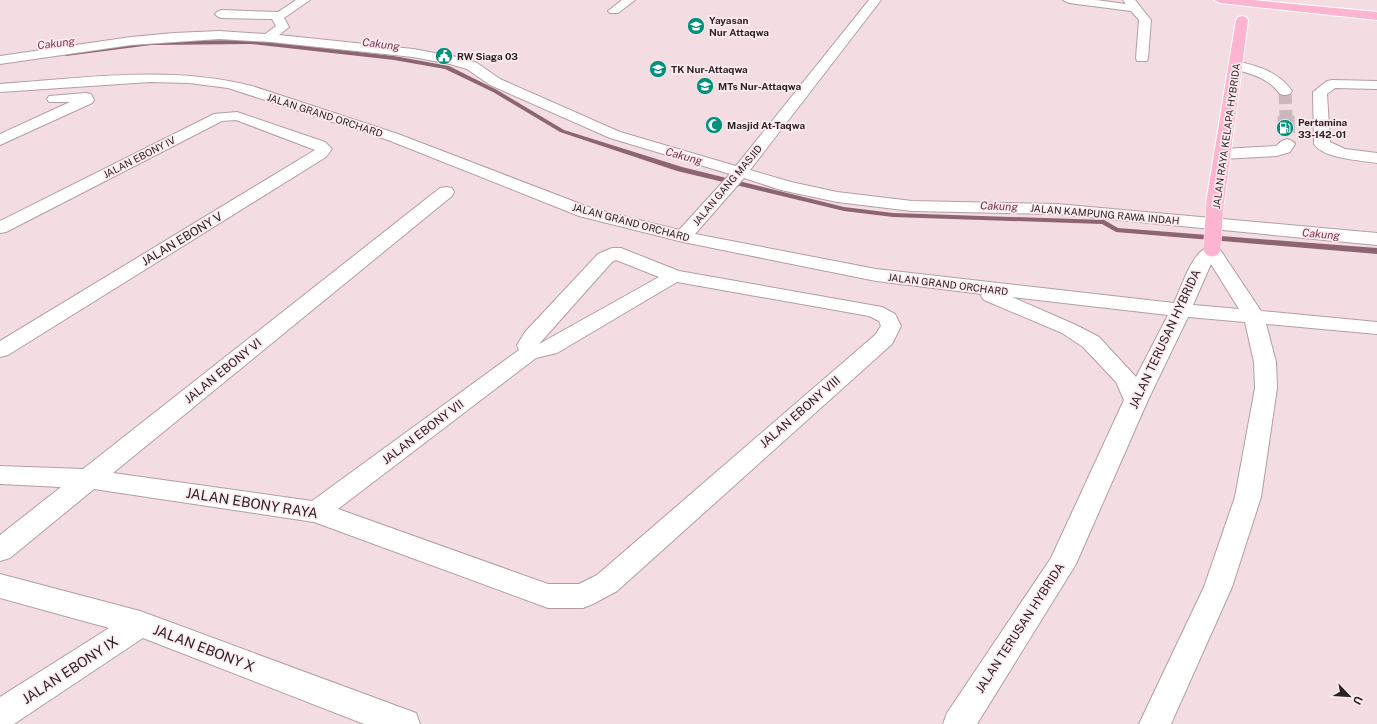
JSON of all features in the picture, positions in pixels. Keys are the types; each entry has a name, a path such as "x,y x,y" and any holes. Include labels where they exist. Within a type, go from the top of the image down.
{"main road":[{"path":"1222,0 1242,20 1271,3"},
{"path":"1222,0 1271,3 1304,9 1377,16"},
{"path":"1285,0 1304,9"},
{"name":"JALAN RAYA KELAPA HYBRIDA","path":"1212,250 1215,203 1242,20"}],"street":[{"path":"221,14 280,16 304,0"},
{"path":"614,11 629,0"},
{"name":"JALAN GANG MASJID","path":"683,237 738,174 875,0"},
{"path":"1069,0 1131,4 1145,20 1142,58"},
{"path":"267,38 283,27 278,19 280,16"},
{"name":"JALAN KAMPUNG RAWA INDAH","path":"0,60 74,48 174,37 219,36 267,38 413,53 465,63 496,82 524,96 614,135 738,174 838,197 890,205 922,207 1019,207 1057,209 1377,239"},
{"path":"1236,65 1276,80 1283,86 1285,91"},
{"name":"JALAN GRAND ORCHARD","path":"0,88 138,78 196,80 232,85 393,137 585,212 683,237 876,275 1181,310 1377,328"},
{"path":"1377,85 1332,84 1320,92 1322,144 1330,150 1344,154 1377,158"},
{"path":"0,140 87,100 86,97 43,99"},
{"name":"JALAN EBONY IV","path":"0,228 219,117 237,116 284,131"},
{"name":"JALAN EBONY V","path":"0,350 313,159 324,149 319,145 284,131"},
{"path":"1223,154 1277,151 1284,149 1287,144"},
{"name":"JALAN EBONY VI","path":"0,550 446,192"},
{"path":"1155,724 1218,588 1248,497 1266,388 1265,362 1254,316 1212,250"},
{"name":"JALAN TERUSAN HYBRIDA","path":"959,724 1062,564 1136,400 1181,310 1202,262 1212,250"},
{"path":"530,352 528,345 533,337 605,258 612,254 621,254 674,276"},
{"name":"JALAN EBONY VIII","path":"607,583 884,339 890,326 888,318 875,311 674,276"},
{"name":"JALAN EBONY VII","path":"316,512 530,352 549,348 674,276"},
{"path":"971,287 1069,329 1091,342 1126,379 1136,400"},
{"name":"JALAN EBONY RAYA","path":"0,475 88,479 316,512 548,596 583,596 607,583"},
{"name":"JALAN EBONY X","path":"0,586 140,624 404,724"},
{"name":"JALAN EBONY IX","path":"0,716 140,624"}],"waterway":[{"name":"Cakung","path":"66,54 151,43 251,42 394,58 447,67 495,91 562,131 680,169 844,209 893,215 1104,222 1116,230 1377,251"}],"tunnel":[{"path":"1285,91 1286,117"},
{"path":"1286,116 1287,144"}],"place":[{"name":"Yayasan Nur Attaqwa","path":"696,26"},
{"name":"RW Siaga 03","path":"444,56"},
{"name":"TK Nur-Attaqwa","path":"658,69"},
{"name":"MTs Nur-Attaqwa","path":"705,86"},
{"name":"Masjid At-Taqwa","path":"714,125"},
{"name":"Pertamina 33-142-01","path":"1285,128"}]}
